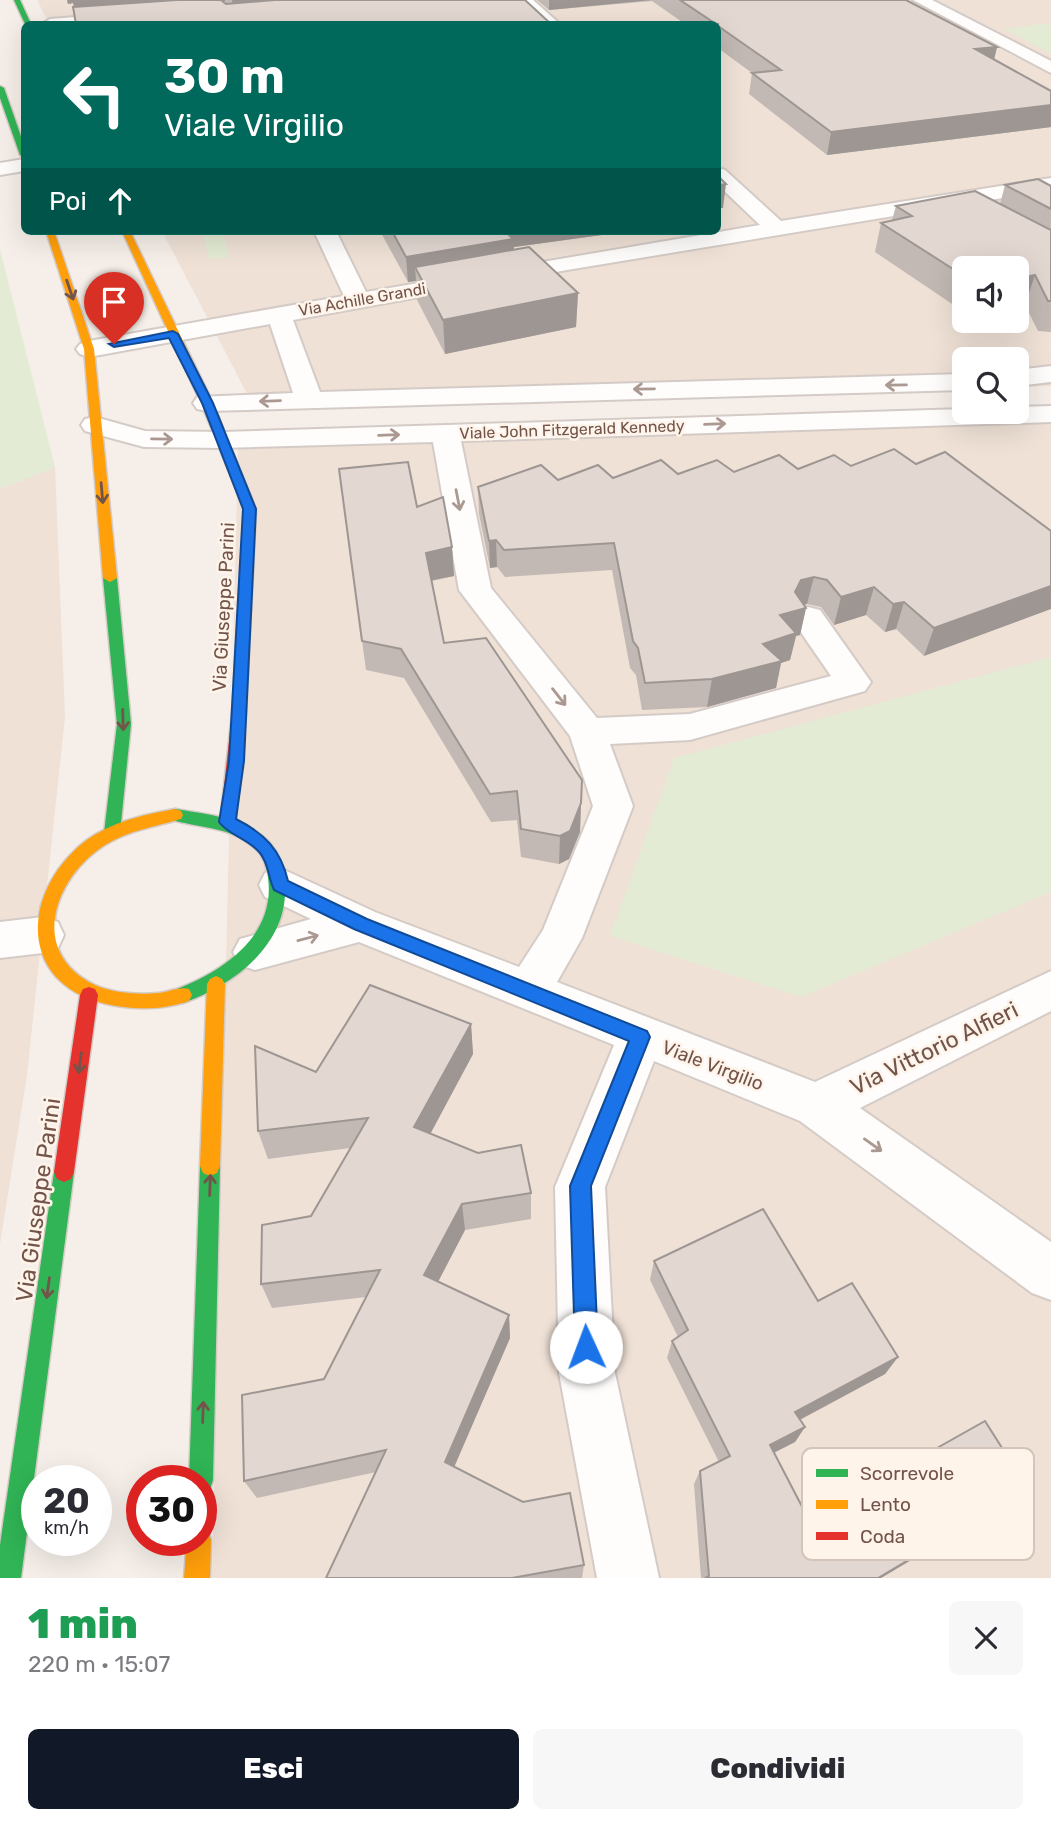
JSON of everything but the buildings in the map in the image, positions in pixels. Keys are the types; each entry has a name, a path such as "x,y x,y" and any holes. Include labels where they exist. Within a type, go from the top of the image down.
{"street":[{"path":"17,0 27,21"},
{"path":"524,0 548,21"},
{"path":"920,0 1051,68"},
{"path":"85,21 144,16"},
{"path":"0,88 21,147"},
{"path":"0,169 21,166"},
{"path":"721,177 778,230"},
{"name":"Via Achille Grandi","path":"89,349 358,300 1051,184"},
{"path":"0,189 21,186"},
{"path":"954,200 978,214"},
{"path":"51,235 89,349 124,724 112,833"},
{"name":"Via Giuseppe Parini","path":"128,235 207,403 250,509 236,761 228,822"},
{"path":"327,235 358,300"},
{"path":"279,314 309,399"},
{"path":"1029,377 1051,374"},
{"name":"Viale John Fitzgerald Kennedy","path":"207,403 952,382"},
{"name":"Viale John Fitzgerald Kennedy","path":"95,425 144,439 222,440 1051,414"},
{"path":"444,433 475,590 587,732 613,806 561,938 528,991"},
{"path":"587,732 690,727 853,682 807,618"},
{"path":"175,815 202,816 228,822 248,832 265,846 276,864 281,885 276,919 255,952 216,984 183,997 147,1004 117,1002 89,995 65,980 50,960 43,935 45,906 60,878 82,853 112,833 143,821 175,815"},
{"name":"Viale Virgilio","path":"281,885 360,924 817,1105 1051,1275"},
{"path":"255,952 360,924"},
{"path":"0,940 43,935"},
{"path":"201,1465 216,984"},
{"name":"Via Giuseppe Parini","path":"8,1578 89,995"},
{"name":"Via Vittorio Alfieri","path":"817,1105 1049,995"},
{"path":"628,1578 587,1373 580,1186 640,1037"},
{"path":"198,1578 199,1556"}],"shaded area":[{"path":"37,0 1051,0 1051,386 1029,387 1029,347 952,347 952,388 255,409 164,235 721,235 721,21 48,21"},
{"path":"1051,421 1051,1578 212,1578 213,1556 217,1556 217,1465 215,1465 238,446 953,424 1029,424 1029,422"},
{"path":"55,467 65,717 27,1075 0,1244 0,489"}],"green space":[{"path":"1051,23 1051,54 1004,29"},
{"path":"203,235 223,235 229,257 209,259"},
{"path":"0,249 55,467 0,489"},
{"path":"1051,657 1051,892 801,997 610,936 674,758"}],"traffic: fast":[{"path":"17,0 27,21"},
{"path":"0,88 21,147"},
{"path":"110,578 124,724 112,833"},
{"path":"175,815 225,825 248,834 268,851 275,870 278,891 275,912 267,931 254,949 221,977 183,995"},
{"path":"201,1465 210,1166"},
{"path":"8,1578 64,1172"}],"traffic: slow":[{"path":"51,235 89,349 110,578"},
{"path":"128,235 207,403 250,509 239,714"},
{"path":"175,815 114,832 82,853 62,875 50,899 45,923 47,945 56,966 72,982 96,994 126,1000 155,1001 183,995"},
{"path":"210,1166 216,984"},
{"path":"197,1578 198,1556"}],"traffic: jam":[{"path":"228,822 239,714"},
{"path":"64,1172 89,995"}],"route":[{"path":"114,344 173,334 207,403 250,509 236,761 228,822 248,832 265,846 276,864 281,885 360,924 640,1037 580,1186 586,1347"}]}
